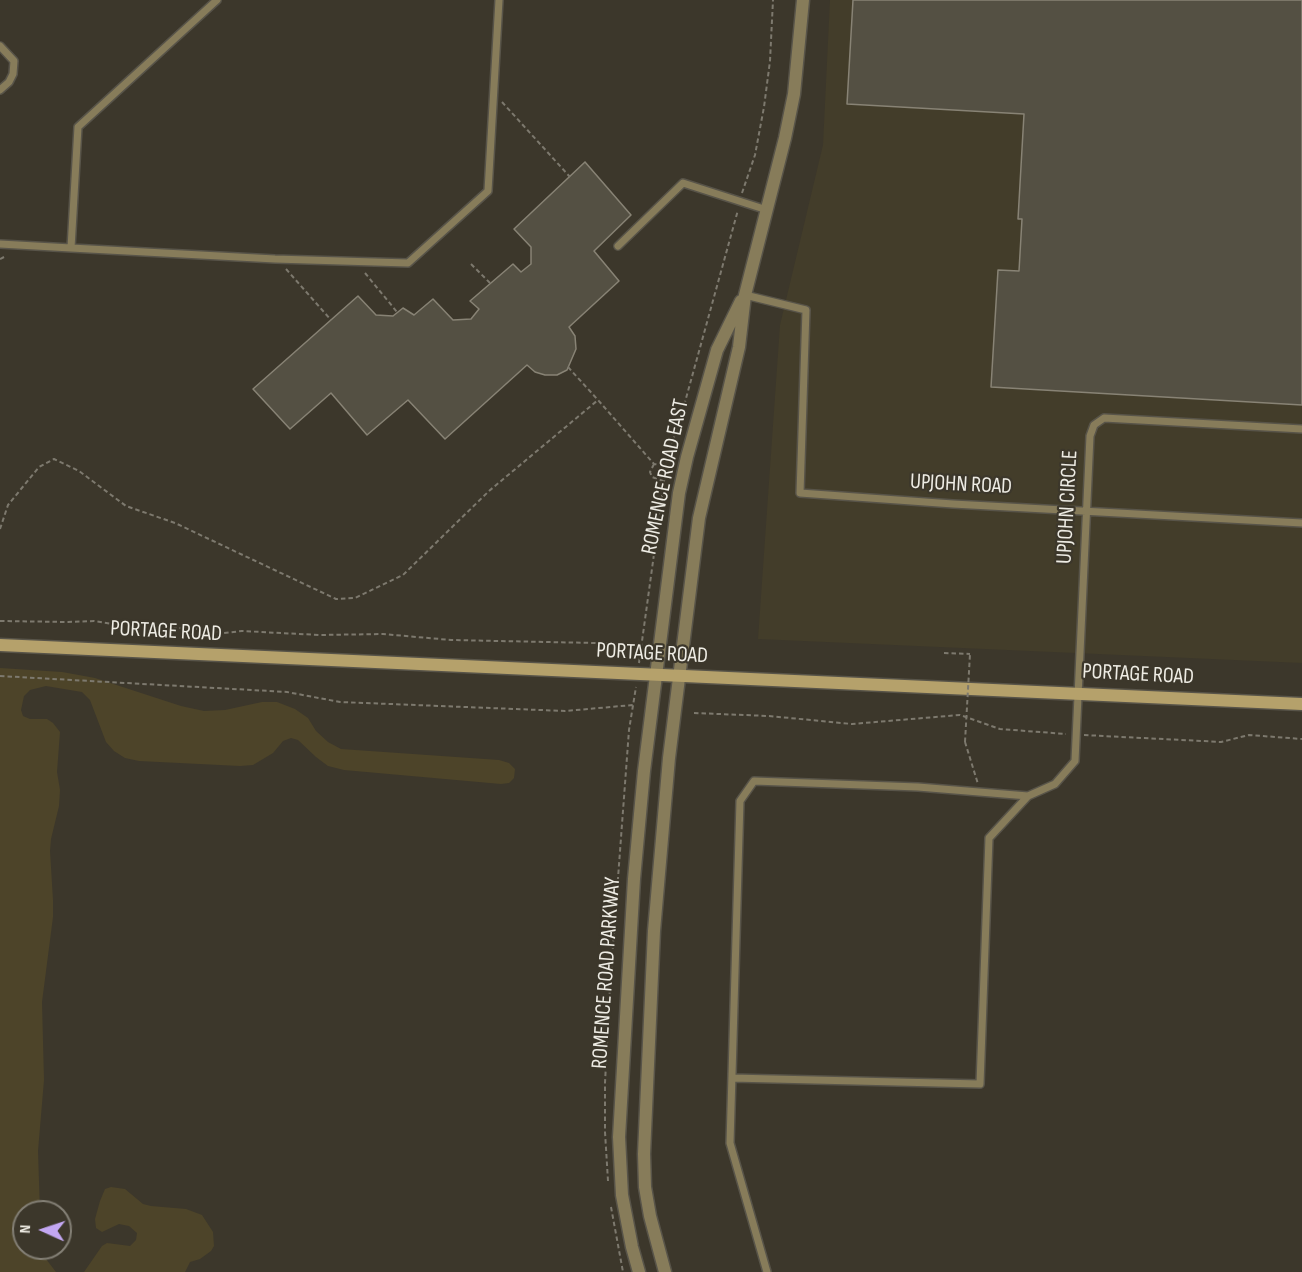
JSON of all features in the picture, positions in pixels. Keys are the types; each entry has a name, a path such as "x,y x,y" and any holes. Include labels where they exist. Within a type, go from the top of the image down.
{"main road":[{"name":"PORTAGE ROAD","path":"0,645 1302,704"}],"street":[{"name":"ROMENCE ROAD EAST","path":"679,677 699,518 740,346 745,295 794,94 801,33 802,0"},
{"name":"ROMENCE ROAD EAST","path":"657,676 674,526 687,457 717,350 745,295"},
{"name":"ROMENCE ROAD PARKWAY","path":"639,1272 622,1195 619,1137 634,879 644,771 657,676"},
{"name":"ROMENCE ROAD PARKWAY","path":"665,1272 650,1216 645,1186 644,1154 657,878 679,677"}],"lane":[{"path":"70,248 78,127 217,0"},
{"path":"0,244 408,264 488,191 499,0"},
{"path":"0,46 14,61 13,74 9,82 0,90"},
{"path":"618,246 683,183 767,210"},
{"name":"UPJOHN ROAD","path":"745,295 806,310 800,493 1302,523"},
{"name":"UPJOHN CIRCLE","path":"1028,796 1055,784 1074,761 1090,436 1094,425 1104,418 1302,429"},
{"path":"767,1272 730,1143 740,801 754,781 918,787 1028,796"},
{"path":"732,1078 980,1084 989,838 1028,796"}],"path":[{"path":"502,102 570,177"},
{"path":"0,259 6,256"},
{"path":"471,264 490,283"},
{"path":"286,269 331,320"},
{"path":"365,273 397,312"},
{"path":"568,367 654,464 666,465"},
{"path":"0,529 8,506 39,467 54,459 80,471 126,506 175,523 336,599 355,598 403,575 489,491 598,400"},
{"path":"654,464 650,471 652,477 664,481"},
{"path":"0,621 93,621 125,626 203,629 224,633 242,631 319,635 383,634 451,640 642,644"},
{"path":"944,653 970,654 965,742 981,792"},
{"path":"0,676 287,692 340,702 565,711 633,705"},
{"path":"694,713 769,716 852,724 960,715 1000,729 1221,742 1249,735 1302,739"}],"shaded area":[{"path":"830,0 1302,0 1302,663 758,639 780,325 823,145"},
{"path":"0,668 62,672 95,678 181,706 204,711 225,710 262,702 277,702 295,709 308,718 316,731 328,742 341,749 499,760 509,763 515,769 514,778 509,783 501,784 344,770 328,766 298,740 291,738 283,741 273,753 253,765 139,761 125,758 106,742 90,700 82,692 46,686 30,690 24,696 21,710 23,716 30,719 47,719 60,732 57,772 60,790 59,806 51,839 53,917 42,1002 44,1080 38,1151 40,1200 12,1200 12,1260 47,1260 56,1272 0,1272"},
{"path":"111,1187 125,1189 143,1204 186,1209 202,1215 213,1232 214,1246 211,1251 200,1259 190,1262 185,1272 84,1272 102,1246 107,1243 130,1246 136,1240 137,1233 129,1226 119,1224 102,1232 96,1228 95,1219 100,1201 105,1189"}],"building":[{"path":"853,0 1302,0 1302,405 991,387 998,270 1019,271 1022,219 1018,219 1024,114 847,104"},
{"path":"585,162 631,215 594,251 619,281 569,327 575,336 576,349 567,370 557,375 545,375 535,372 527,365 445,439 408,400 367,435 331,393 290,429 253,389 358,296 376,315 393,316 403,308 414,315 433,299 453,320 471,319 479,309 470,301 513,264 521,272 531,264 531,247 514,229"}]}
